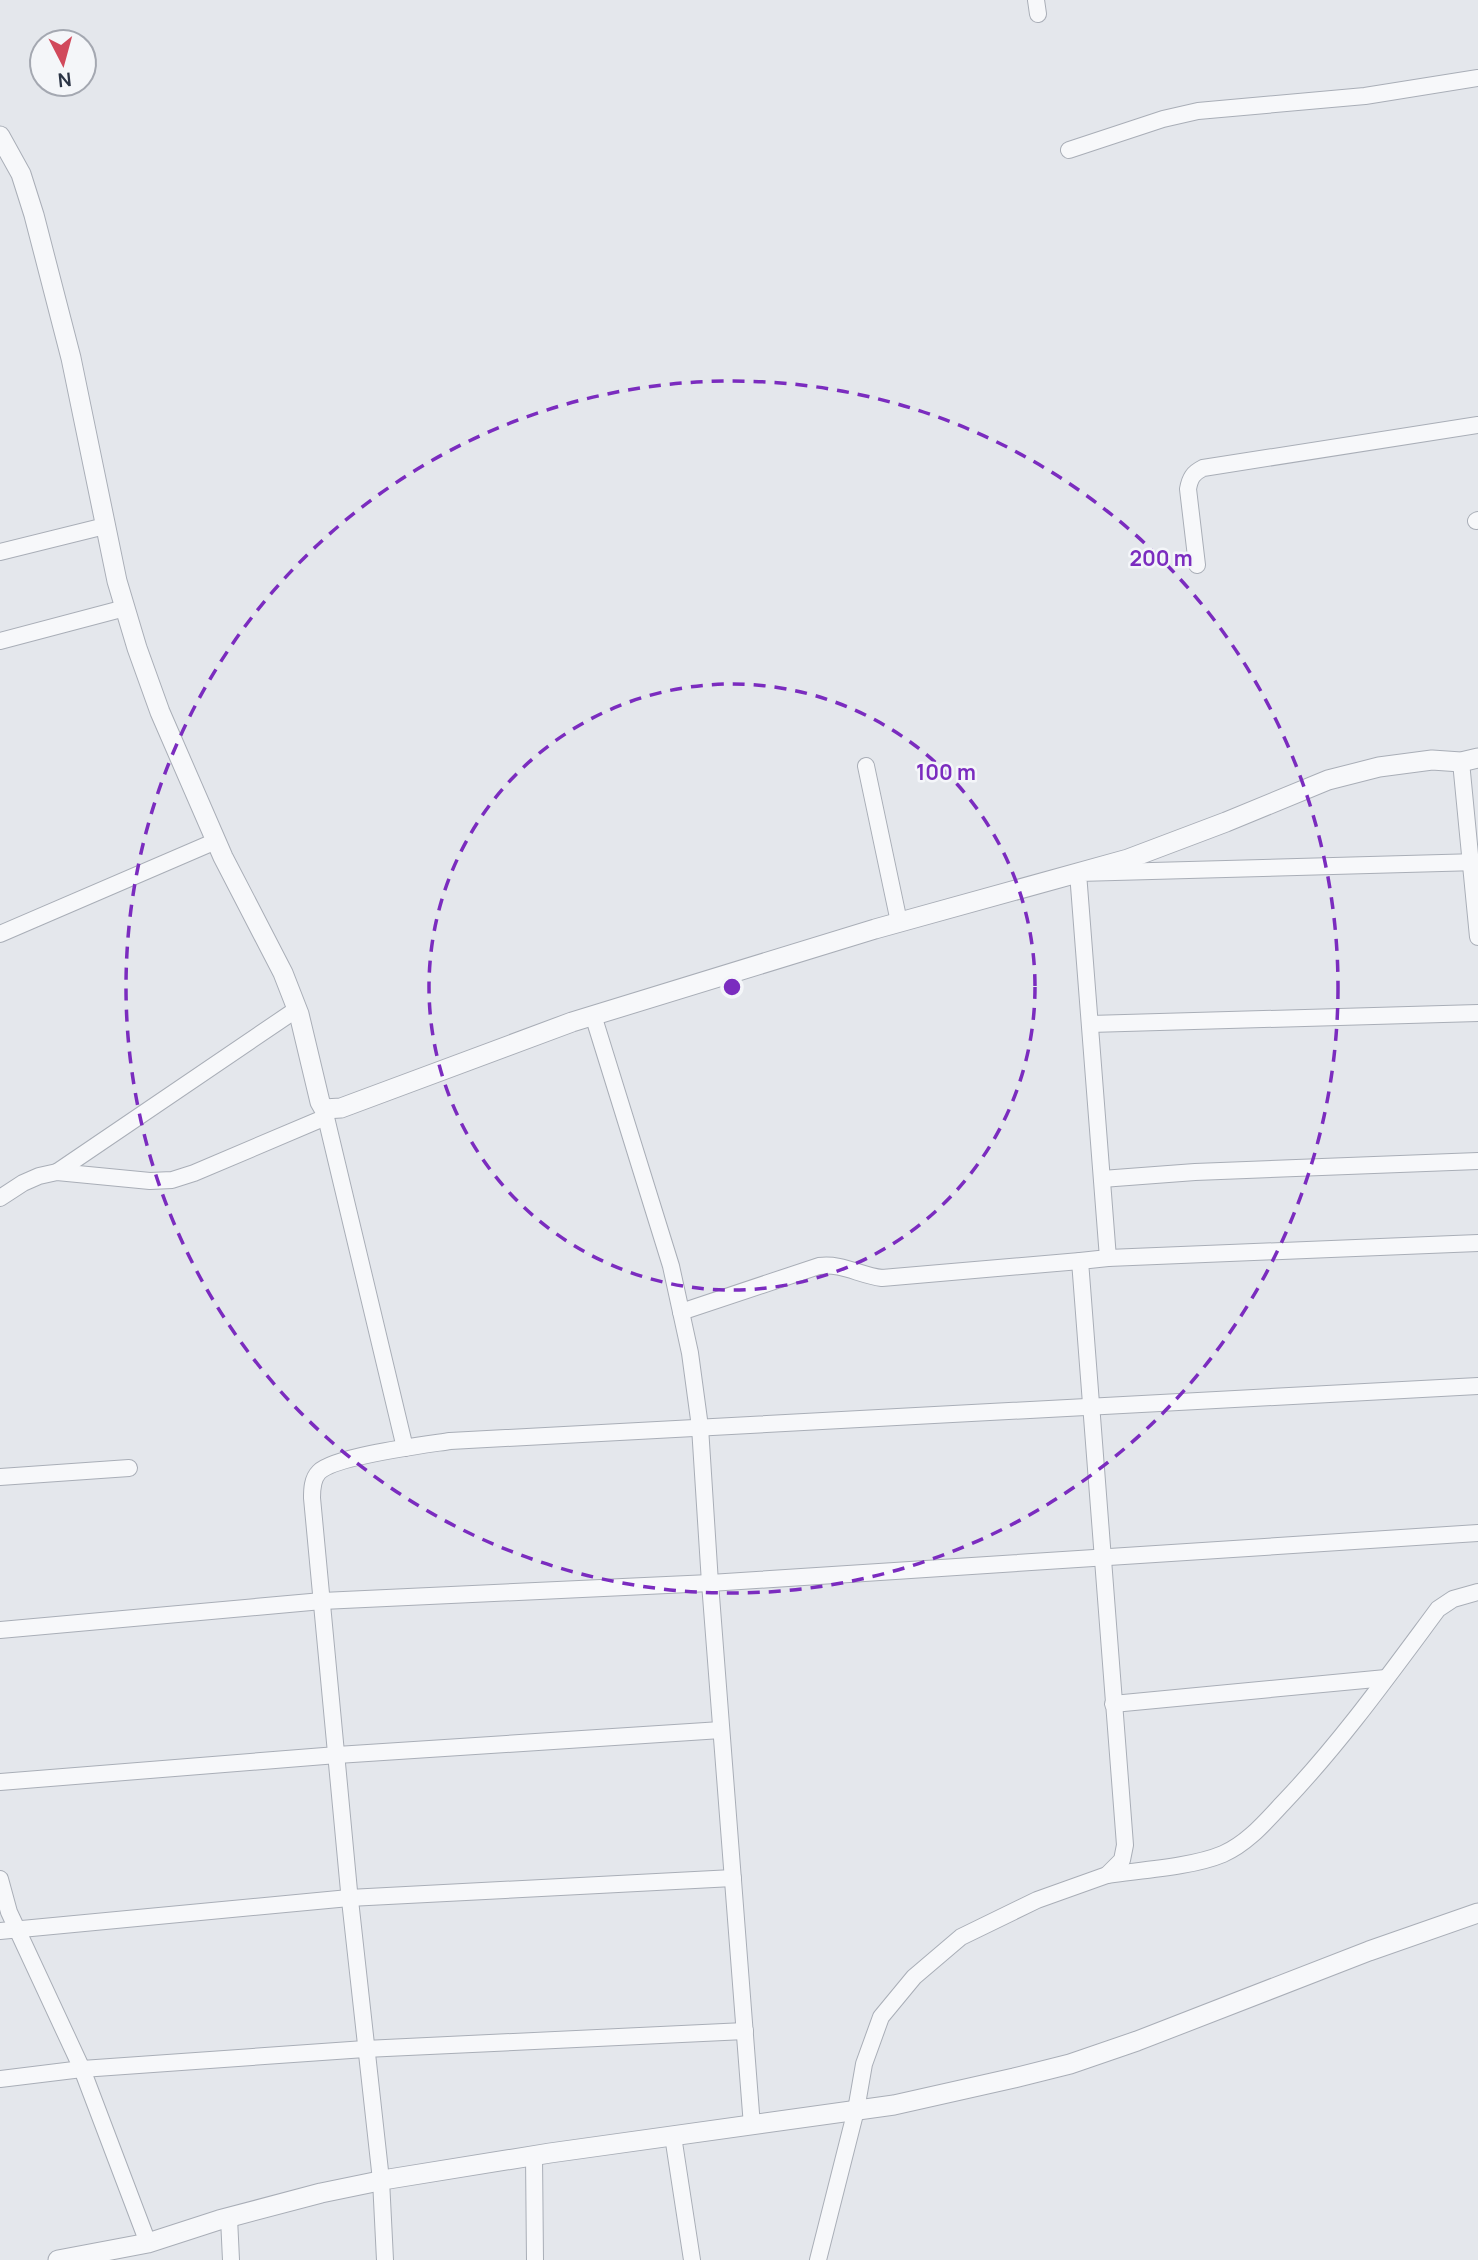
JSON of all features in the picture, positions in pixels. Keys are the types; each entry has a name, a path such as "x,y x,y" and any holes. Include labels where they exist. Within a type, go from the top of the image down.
{"street":[{"path":"1069,150 1163,119 1198,111 1365,96 1478,78"},
{"path":"0,136 29,195 71,358 117,581 160,712 216,841 283,973 297,1009 325,1113 405,1448"},
{"path":"1197,565 1188,489 1189,479 1194,472 1203,468 1478,425"},
{"path":"0,552 105,526"},
{"path":"0,641 125,608"},
{"path":"0,1198 23,1183 57,1172 150,1181 172,1180 194,1173 325,1113 593,1015 899,922 1140,855 1328,779 1379,767 1432,760 1469,760 1478,937"},
{"path":"866,766 899,922"},
{"path":"0,934 216,841"},
{"path":"1078,873 1475,863"},
{"path":"1078,873 1108,1258"},
{"path":"57,1172 297,1009"},
{"path":"1090,1024 1478,1013"},
{"path":"593,1015 671,1266 690,1353 700,1427 752,2126"},
{"path":"1102,1179 1195,1172 1478,1161"},
{"path":"681,1312 819,1266 838,1266 858,1274 882,1278 1108,1258 1478,1243"},
{"path":"1080,1261 1125,1844 1122,1860 1107,1875"},
{"path":"385,2260 381,2180 349,1898 312,1498 315,1478 320,1470 405,1448 450,1441 1478,1386"},
{"path":"0,1477 129,1468"},
{"path":"0,1630 322,1601 710,1583 1478,1532"},
{"path":"818,2260 856,2110 864,2064 881,2017 914,1977 961,1937 1037,1900 1107,1875 1223,1854 1240,1844 1261,1826 1319,1765 1438,1609 1453,1599 1478,1592"},
{"path":"1113,1704 1386,1678"},
{"path":"0,1782 337,1755 721,1730"},
{"path":"0,1931 349,1898 733,1878"},
{"path":"0,1879 9,1912 82,2069 148,2243"},
{"path":"58,2260 96,2257 321,2193 381,2180 534,2155 856,2110 950,2093 1070,2064 1137,2042 1369,1951 1478,1913"},
{"path":"0,2080 82,2069 365,2049 745,2031"},
{"path":"673,2136 692,2260"},
{"path":"534,2155 535,2260"},
{"path":"229,2218 231,2260"}]}
